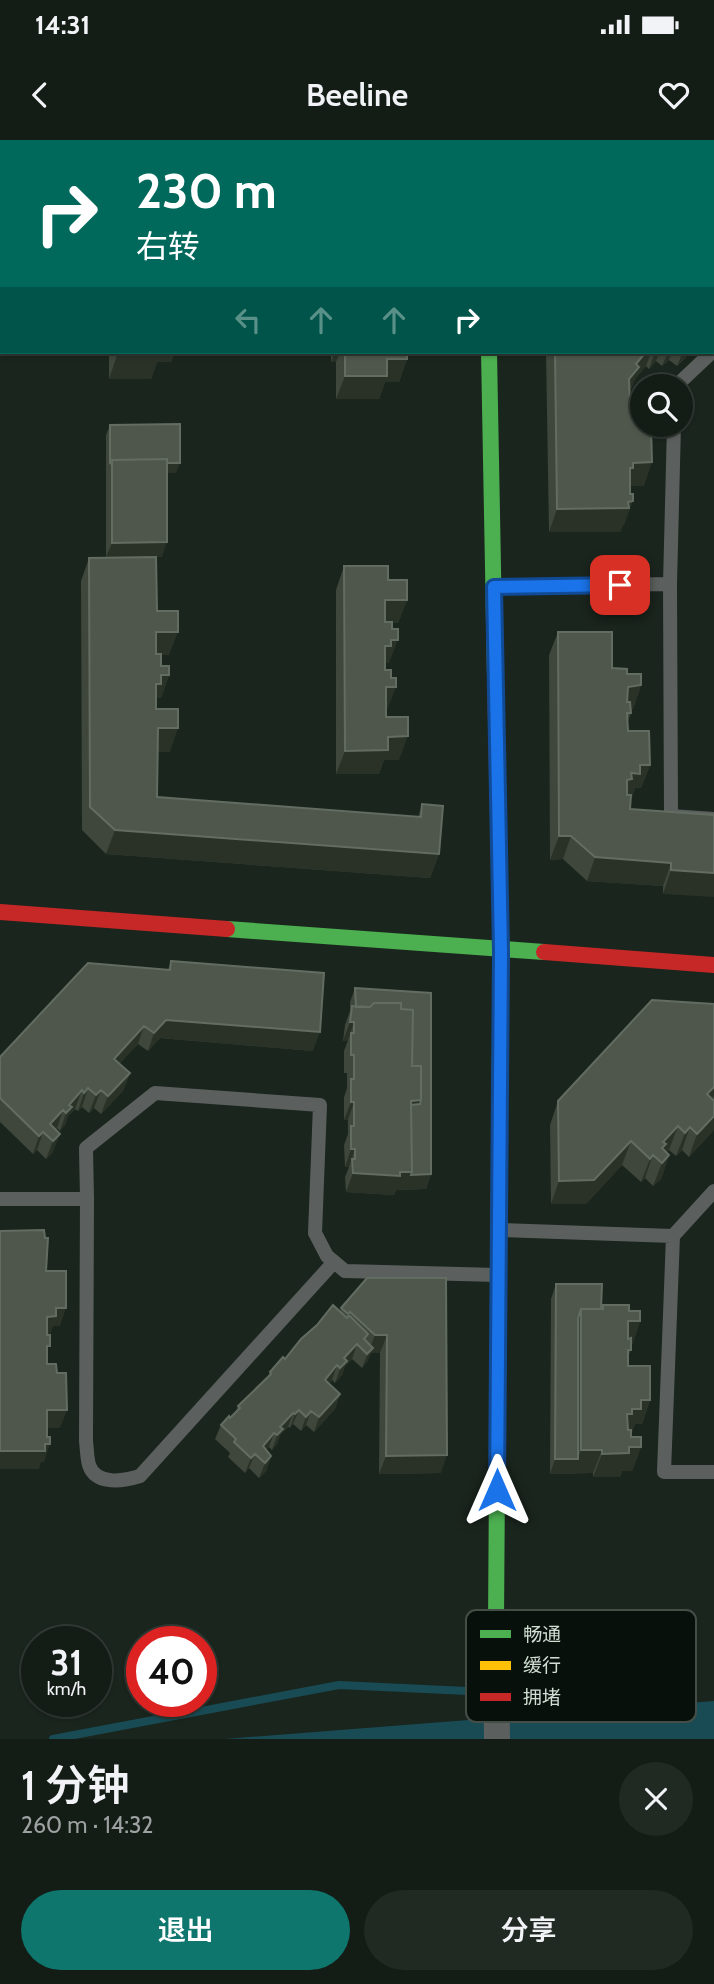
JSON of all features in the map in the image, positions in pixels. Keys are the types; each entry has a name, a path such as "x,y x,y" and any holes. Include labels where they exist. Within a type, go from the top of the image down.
{"street":[{"path":"489,354 501,951 496,1610"},
{"path":"0,912 714,965"}],"lane":[{"path":"689,374 710,354"},
{"path":"674,437 670,584 671,816 714,820"},
{"path":"494,587 670,584"},
{"path":"334,1262 141,1476 122,1481 99,1478 89,1467 86,1441 86,1148 155,1093 320,1105 315,1233 327,1256 345,1271 498,1275"},
{"path":"714,1191 673,1236 664,1472 714,1472"},
{"path":"0,1199 87,1199"},
{"path":"498,1230 673,1236"}],"water":[{"path":"714,1701 714,1739 225,1739 466,1720 696,1722 696,1702"}],"building":[{"path":"117,354 160,354 160,355"},
{"path":"345,354 407,354 407,359 387,359 387,376 345,376"},
{"path":"555,354 644,354 636,364 639,367 630,374 629,379 630,437 651,437 652,462 633,463 633,468 630,468 630,494 633,494 633,501 628,502 629,508 557,509"},
{"path":"180,424 180,463 167,463 167,459 112,460 110,464 110,425"},
{"path":"167,459 167,542 112,543 112,460"},
{"path":"156,557 157,611 178,611 178,632 156,632 156,654 161,654 161,666 169,666 169,675 161,675 161,684 156,684 156,709 178,709 178,728 158,728 157,797 421,817 422,804 443,806 439,854 115,830 90,807 89,558"},
{"path":"344,566 388,566 388,580 407,580 407,600 385,600 385,622 392,622 392,629 398,629 398,640 391,640 391,646 385,646 385,670 391,670 391,678 396,678 396,687 386,687 386,717 408,717 408,736 388,737 388,750 345,751"},
{"path":"558,632 612,632 612,668 627,669 627,674 641,674 641,685 628,687 627,702 630,702 631,713 627,713 628,731 649,731 650,765 640,765 640,774 631,773 632,779 627,780 627,795 631,795 630,809 714,815 714,873 671,870 671,863 595,857 571,836 559,836"},
{"path":"171,961 324,973 320,1032 166,1020 154,1033 144,1026 114,1059 130,1073 108,1096 101,1090 96,1095 88,1088 84,1093 82,1090 69,1105 72,1107 66,1113 63,1110 50,1124 60,1134 53,1141 43,1132 39,1136 0,1098 0,1057 88,963 170,970"},
{"path":"355,988 431,993 431,1174 411,1175 411,1105 420,1104 421,1100 421,1066 412,1066 413,1010 401,1009 401,1003 374,1003 370,1007 356,1007"},
{"path":"652,1000 714,1004 714,1087 707,1094 714,1101 714,1116 697,1134 690,1127 685,1133 678,1126 663,1142 666,1144 662,1148 669,1155 662,1163 653,1155 650,1159 631,1141 594,1180 559,1181 558,1101"},
{"path":"374,1003 401,1003 401,1009 413,1010 412,1066 421,1066 421,1100 411,1101 412,1172 400,1172 400,1176 353,1173 352,1159 355,1159 355,1149 351,1149 351,1126 354,1126 354,1102 351,1102 351,1079 354,1079 354,1055 351,1055 351,1033 354,1033 354,1022 350,1022 352,1006 370,1007"},
{"path":"44,1230 45,1238 48,1238 46,1271 66,1271 66,1308 56,1308 56,1316 47,1317 50,1346 47,1346 47,1364 56,1364 57,1373 66,1373 67,1410 47,1410 47,1437 50,1437 50,1444 45,1444 45,1451 0,1451 0,1231"},
{"path":"367,1278 446,1278 447,1455 386,1456 387,1335 375,1335 350,1312 348,1314 341,1308"},
{"path":"556,1284 602,1284 601,1309 581,1309 578,1318 578,1459 555,1459"},
{"path":"333,1305 347,1318 349,1315 368,1334 364,1339 373,1348 367,1354 357,1344 344,1358 347,1361 340,1368 337,1365 325,1380 340,1394 319,1417 311,1411 306,1417 299,1410 293,1413 280,1427 283,1429 277,1435 274,1433 263,1446 271,1456 265,1463 255,1454 251,1458 221,1425 240,1408 238,1406 271,1374 283,1357 285,1359"},
{"path":"603,1305 629,1305 629,1311 640,1311 640,1321 628,1321 631,1350 628,1350 628,1366 650,1366 650,1400 641,1400 641,1409 632,1409 632,1414 627,1414 631,1437 641,1437 641,1447 629,1447 629,1453 602,1454 602,1450 581,1450 581,1309 603,1309"}],"waterway":[{"path":"53,1739 339,1685 466,1691"}],"traffic: fast":[{"path":"489,354 495,676"},
{"path":"227,929 544,952"},
{"path":"496,1610 500,1038"}],"traffic: jam":[{"path":"495,676 501,951 500,1038"},
{"path":"0,912 227,929"},
{"path":"544,952 714,965"}],"route":[{"path":"497,1490 501,951 494,587 620,585"}]}
